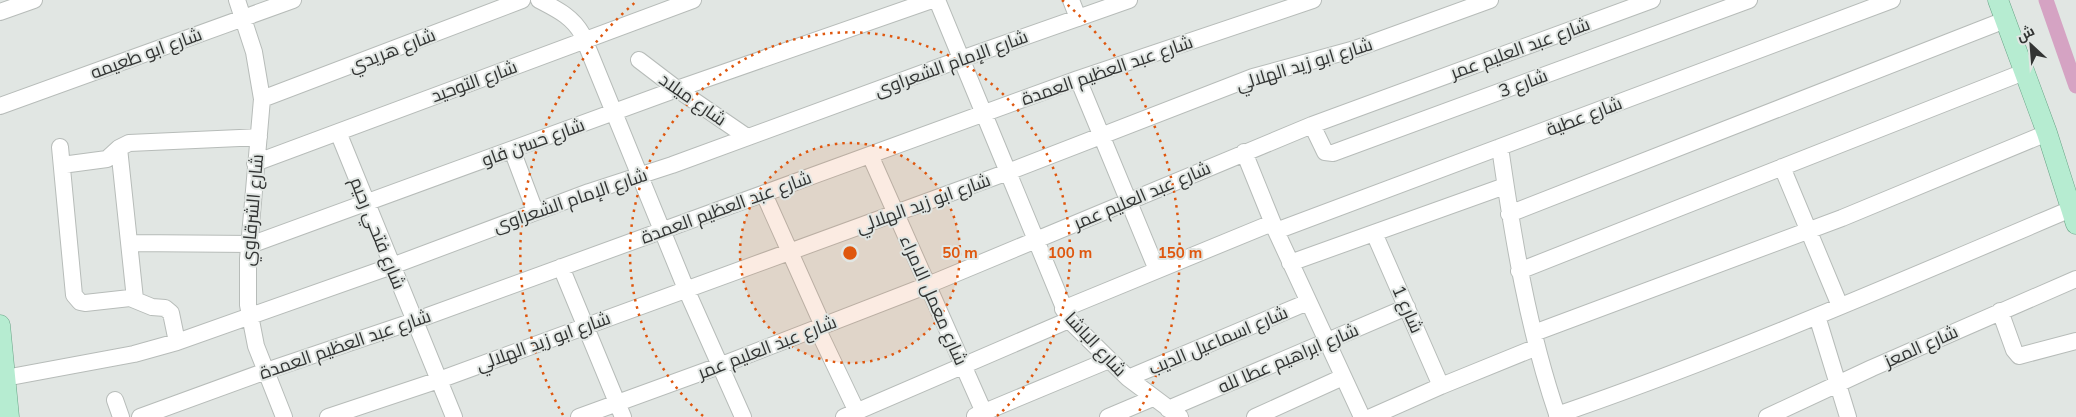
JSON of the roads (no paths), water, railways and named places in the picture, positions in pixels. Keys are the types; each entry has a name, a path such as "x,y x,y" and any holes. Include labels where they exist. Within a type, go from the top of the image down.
{"main road":[{"path":"1998,0 2047,133 2074,217"},
{"path":"0,325 9,417"}],"street":[{"path":"0,12 34,0"},
{"name":"شارع الشرقاوي","path":"237,0 244,17 257,64 262,99 249,244 247,282 250,315 256,346 284,417"},
{"name":"شارع ابو طعيمه","path":"0,106 293,0"},
{"name":"شارع هريدي","path":"262,99 522,0"},
{"path":"539,0 570,18 579,28 686,289 743,417"},
{"name":"شارع التوحيد","path":"255,163 693,0"},
{"name":"شارع حسن فاو","path":"129,243 249,244 366,204 614,112 932,0"},
{"name":"شارع الباشا","path":"938,0 1066,314 1128,378 1174,413"},
{"path":"1071,0 1078,18"},
{"name":"شارع الإمام الشعراوى","path":"6,378 134,354 177,342 392,266 535,211 1129,0"},
{"name":"شارع عبد العظيم العمدة","path":"140,417 266,371 414,321 1078,79 1313,0"},
{"name":"شارع ابو زيد الهلالي","path":"328,417 439,380 1008,172 1253,77 1355,49 1490,0"},
{"name":"شارع عبد العليم عمر","path":"579,417 620,410 720,366 928,286 1244,152 1312,125 1652,0"},
{"name":"شارع 3","path":"1312,125 1325,152 1333,153 1749,0"},
{"name":"شارع عطية","path":"851,414 964,366 1158,270 1500,147 1892,0"},
{"path":"1509,214 2005,20"},
{"name":"شارع ميلاد","path":"639,60 747,137"},
{"path":"1519,271 2024,72"},
{"path":"1078,79 1158,270"},
{"name":"شارع فتحي رحيم","path":"338,132 454,417"},
{"path":"1371,417 1441,386 1535,340 2047,133"},
{"path":"62,165 107,159 119,148 129,144 259,137"},
{"path":"60,147 74,294 80,302 85,303 124,298 135,299 152,307 168,311 171,314 177,342"},
{"path":"1500,147 1519,271 1535,340 1558,416 1681,371 1840,306 2074,217"},
{"path":"119,148 135,299"},
{"path":"512,150 535,211"},
{"path":"1244,152 1290,263 1362,417"},
{"name":"شارع معمل الامراء","path":"870,155 964,366 981,416"},
{"path":"1782,167 1840,306"},
{"path":"1290,263 1505,186"},
{"path":"764,194 790,251 851,414"},
{"name":"شارع 1","path":"1374,233 1441,386"},
{"path":"561,267 620,410"},
{"name":"شارع المعز","path":"1767,417 2076,279"},
{"name":"شارع اسماعيل الديب","path":"1128,378 1308,302"},
{"name":"شارع ابراهيم عطا لله","path":"1174,413 1326,341 1407,307"},
{"path":"2000,312 2014,350 2019,356 2076,340"},
{"path":"1817,316 1848,417"},
{"path":"981,416 1109,360"},
{"path":"1255,417 1343,377"},
{"path":"1108,417 1153,398"},
{"path":"114,400 121,417"}],"waterway":[{"path":"2046,0 2076,86"}]}
